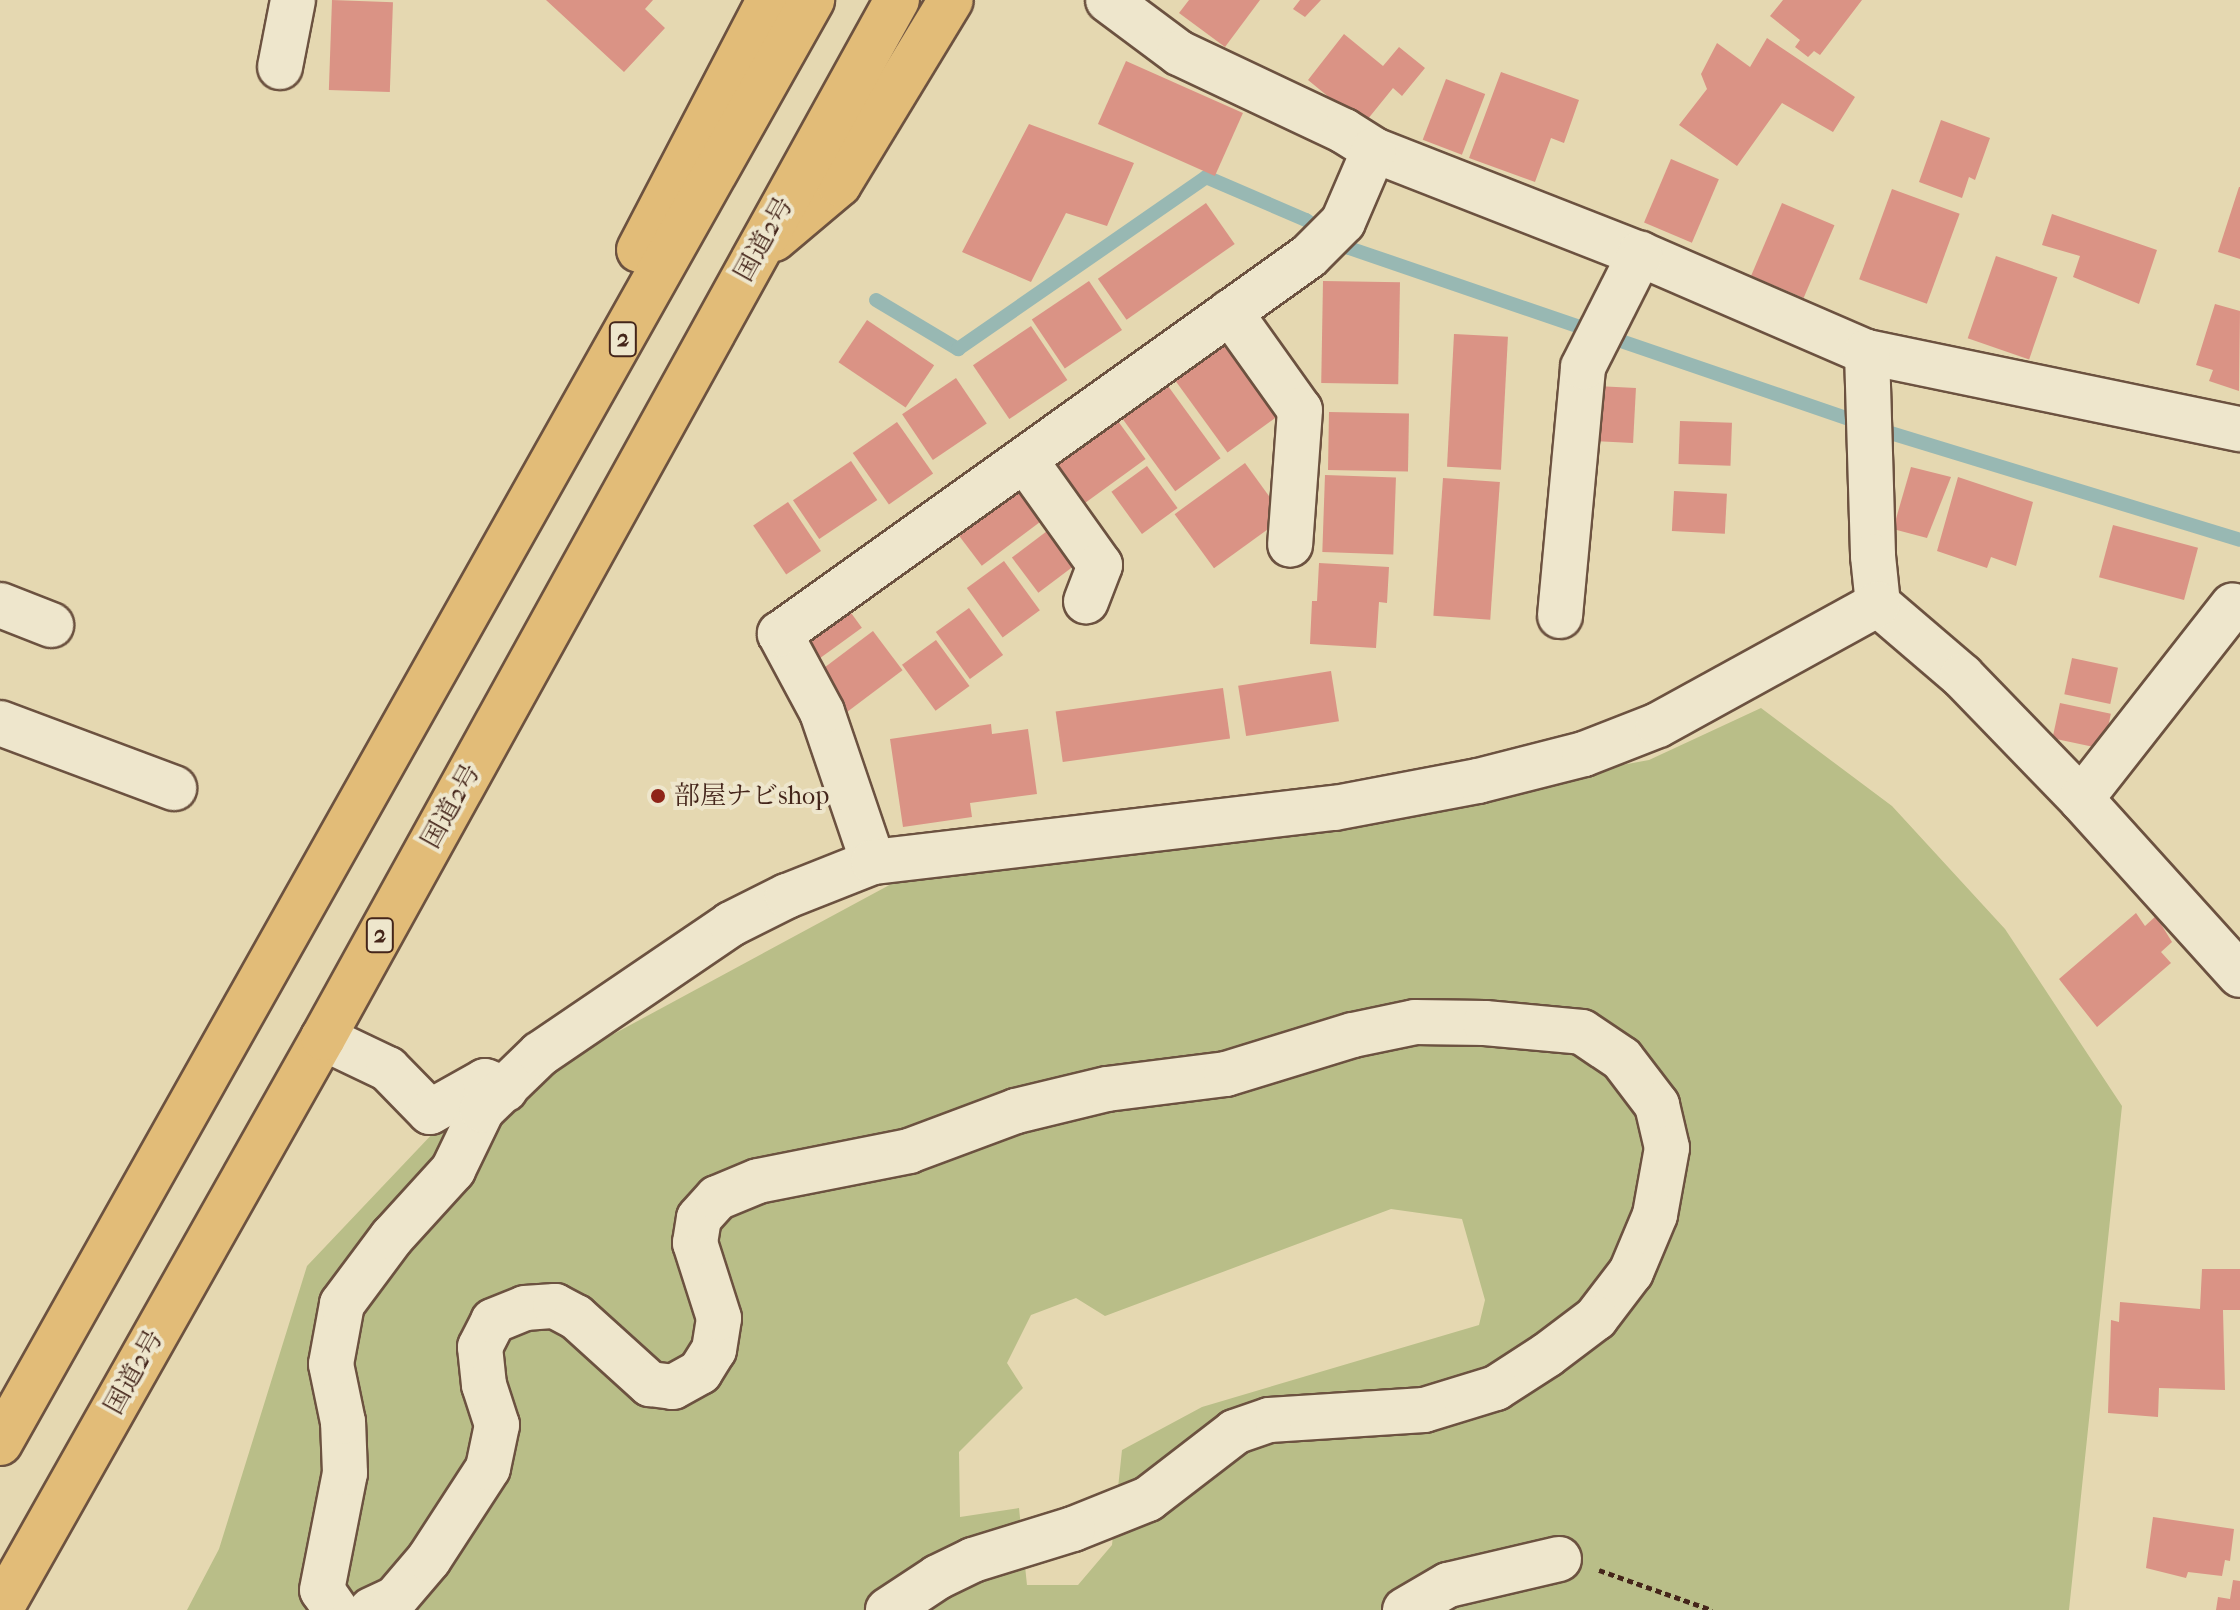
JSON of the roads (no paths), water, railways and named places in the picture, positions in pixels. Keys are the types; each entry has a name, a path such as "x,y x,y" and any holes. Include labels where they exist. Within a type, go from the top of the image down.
{"highway":[{"path":"434,678 601,326 769,0"},
{"name":"2","path":"0,1443 434,678 812,0"},
{"name":"国道2号","path":"0,1610 323,1038 897,0"},
{"path":"754,256 839,184 951,0"}],"street":[{"path":"280,67 293,0"},
{"path":"1108,0 1179,53 1344,131 1374,150 1640,254 1867,352 2240,429"},
{"path":"873,862 822,712 780,634 1230,312 1329,236 1343,222 1374,150"},
{"path":"1560,616 1583,367 1640,254"},
{"path":"1230,312 1300,410 1290,545"},
{"path":"1867,352 1873,556 1878,604 1962,676 2081,799 2240,975"},
{"path":"1025,460 1100,565 1086,601"},
{"path":"336,1610 322,1590 345,1473 343,1422 331,1364 342,1304 392,1237 453,1170 482,1110 540,1054 731,924 787,896 873,862 1335,808 1478,781 1584,754 1658,725 1878,604"},
{"path":"0,605 51,625"},
{"path":"2081,799 2233,605"},
{"path":"0,723 174,788"},
{"path":"371,1610 395,1599 429,1559 488,1468 497,1425 484,1385 480,1347 493,1321 525,1308 555,1306 576,1317 650,1384 673,1387 700,1372 714,1350 719,1318 695,1243 699,1218 717,1198 758,1181 909,1151 1016,1111 1107,1089 1226,1074 1353,1035 1415,1022 1485,1023 1582,1032 1622,1059 1657,1105 1667,1148 1655,1215 1631,1272 1596,1318 1547,1355 1496,1388 1424,1410 1269,1420 1235,1432 1148,1499 1073,1529 973,1560 938,1577 888,1610"},
{"path":"323,1038 388,1069 430,1112 485,1081 505,1089"},
{"path":"1405,1610 1448,1585 1559,1559"}],"waterway":[{"path":"876,300 958,349 1206,177 1306,220 1349,248 1884,431 2240,540"}],"place":[{"name":"部屋ナビshop","path":"658,796"}]}
